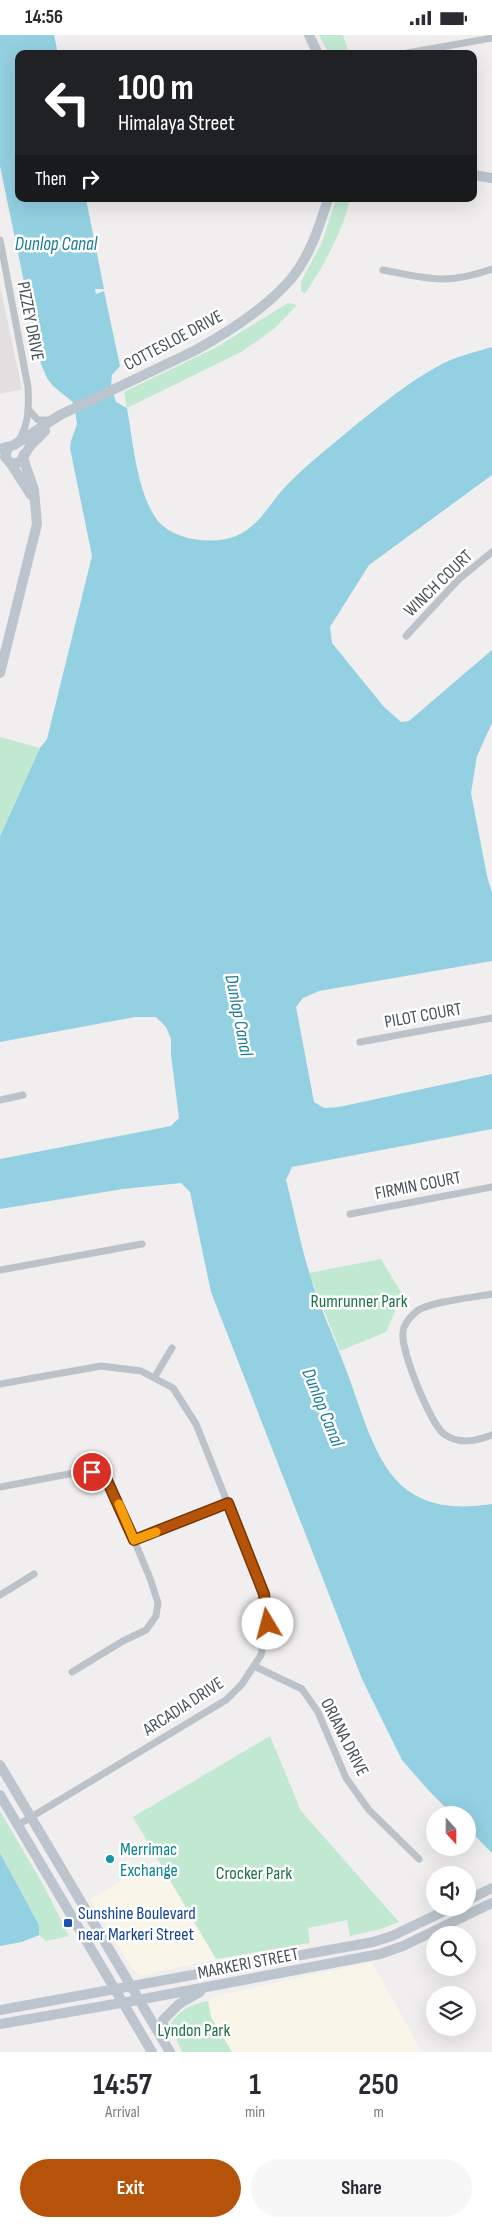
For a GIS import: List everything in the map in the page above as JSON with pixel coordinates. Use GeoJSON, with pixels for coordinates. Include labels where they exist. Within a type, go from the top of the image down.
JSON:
{"type":"FeatureCollection","features":[{"type":"Feature","properties":{"kind":"main road"},"geometry":{"type":"LineString","coordinates":[[308,35],[316,50]]}},
{"type":"Feature","properties":{"kind":"main road"},"geometry":{"type":"LineString","coordinates":[[477,176],[492,179]]}},
{"type":"Feature","properties":{"kind":"main road","name":"COTTESLOE DRIVE"},"geometry":{"type":"LineString","coordinates":[[9,447],[51,419],[67,413],[215,340],[276,293],[290,280],[302,262],[318,229],[326,202]]}},
{"type":"Feature","properties":{"kind":"main road","name":"COTTESLOE DRIVE"},"geometry":{"type":"LineString","coordinates":[[24,457],[30,446],[67,413]]}},
{"type":"Feature","properties":{"kind":"main road"},"geometry":{"type":"LineString","coordinates":[[0,673],[35,532],[36,505],[34,490],[22,449],[9,447],[5,457],[7,462],[36,505]]}},
{"type":"Feature","properties":{"kind":"main road"},"geometry":{"type":"LineString","coordinates":[[7,462],[18,464],[24,457]]}},
{"type":"Feature","properties":{"kind":"main road"},"geometry":{"type":"LineString","coordinates":[[0,1765],[167,2047]]}},
{"type":"Feature","properties":{"kind":"main road"},"geometry":{"type":"LineString","coordinates":[[0,1795],[152,2052]]}},
{"type":"Feature","properties":{"kind":"main road"},"geometry":{"type":"LineString","coordinates":[[476,1896],[492,1888]]}},
{"type":"Feature","properties":{"kind":"main road","name":"MARKERI STREET"},"geometry":{"type":"LineString","coordinates":[[0,2024],[210,1987],[380,1954],[403,1946],[492,1903]]}},
{"type":"Feature","properties":{"kind":"main road","name":"MARKERI STREET"},"geometry":{"type":"LineString","coordinates":[[0,2010],[373,1942],[392,1936],[434,1916]]}},
{"type":"Feature","properties":{"kind":"main road"},"geometry":{"type":"LineString","coordinates":[[167,2047],[162,2030],[163,2020],[179,2005],[210,1987]]}},
{"type":"Feature","properties":{"kind":"street"},"geometry":{"type":"LineString","coordinates":[[424,50],[492,38]]}},
{"type":"Feature","properties":{"kind":"street","name":"PIZZEY DRIVE"},"geometry":{"type":"LineString","coordinates":[[0,240],[27,380],[28,409],[22,435],[9,447]]}},
{"type":"Feature","properties":{"kind":"street"},"geometry":{"type":"LineString","coordinates":[[383,270],[444,281],[492,269]]}},
{"type":"Feature","properties":{"kind":"street"},"geometry":{"type":"LineString","coordinates":[[28,409],[38,420],[51,419]]}},
{"type":"Feature","properties":{"kind":"street","name":"WINCH COURT"},"geometry":{"type":"LineString","coordinates":[[406,636],[459,579],[492,552]]}},
{"type":"Feature","properties":{"kind":"street","name":"PILOT COURT"},"geometry":{"type":"LineString","coordinates":[[360,1042],[492,1018]]}},
{"type":"Feature","properties":{"kind":"street"},"geometry":{"type":"LineString","coordinates":[[0,1099],[22,1095]]}},
{"type":"Feature","properties":{"kind":"street","name":"FIRMIN COURT"},"geometry":{"type":"LineString","coordinates":[[350,1214],[492,1187]]}},
{"type":"Feature","properties":{"kind":"street"},"geometry":{"type":"LineString","coordinates":[[0,1270],[142,1244]]}},
{"type":"Feature","properties":{"kind":"street"},"geometry":{"type":"LineString","coordinates":[[492,1295],[419,1309],[408,1319],[402,1330],[406,1356],[434,1422],[444,1434],[456,1440],[474,1441],[492,1435]]}},
{"type":"Feature","properties":{"kind":"street"},"geometry":{"type":"LineString","coordinates":[[154,1378],[172,1348]]}},
{"type":"Feature","properties":{"kind":"street","name":"ARCADIA DRIVE"},"geometry":{"type":"LineString","coordinates":[[0,1384],[101,1366],[141,1371],[173,1388],[196,1423],[264,1594],[268,1624],[261,1655],[242,1684],[226,1700],[30,1816],[18,1825]]}},
{"type":"Feature","properties":{"kind":"street"},"geometry":{"type":"LineString","coordinates":[[0,1487],[79,1472],[92,1472],[105,1476],[134,1540],[158,1603],[156,1616],[146,1629],[72,1672]]}},
{"type":"Feature","properties":{"kind":"street"},"geometry":{"type":"LineString","coordinates":[[134,1540],[228,1503]]}},
{"type":"Feature","properties":{"kind":"street"},"geometry":{"type":"LineString","coordinates":[[0,1595],[34,1573]]}},
{"type":"Feature","properties":{"kind":"street","name":"ORIANA DRIVE"},"geometry":{"type":"LineString","coordinates":[[254,1666],[302,1689],[318,1712],[346,1778],[369,1810],[419,1859]]}},
{"type":"Feature","properties":{"kind":"shaded area"},"geometry":{"type":"Polygon","coordinates":[[[0,286],[22,389],[0,394],[0,286]]]}},
{"type":"Feature","properties":{"kind":"shaded area"},"geometry":{"type":"Polygon","coordinates":[[[158,1860],[216,1959],[141,1976],[133,1970],[90,1899],[158,1860]]]}},
{"type":"Feature","properties":{"kind":"shaded area"},"geometry":{"type":"Polygon","coordinates":[[[372,1962],[422,2052],[232,2052],[211,2017],[208,2001],[215,1996],[372,1962]]]}},
{"type":"Feature","properties":{"kind":"green space"},"geometry":{"type":"Polygon","coordinates":[[[319,35],[343,35],[348,50],[327,50],[319,35]]]}},
{"type":"Feature","properties":{"kind":"green space"},"geometry":{"type":"Polygon","coordinates":[[[335,202],[349,202],[332,248],[305,294],[301,291],[301,282],[322,242],[335,202]]]}},
{"type":"Feature","properties":{"kind":"green space"},"geometry":{"type":"Polygon","coordinates":[[[288,303],[297,305],[274,329],[241,352],[127,408],[124,392],[215,348],[288,303]]]}},
{"type":"Feature","properties":{"kind":"green space"},"geometry":{"type":"Polygon","coordinates":[[[0,737],[40,748],[0,835],[0,737]]]}},
{"type":"Feature","properties":{"kind":"green space","name":"Rumrunner Park"},"geometry":{"type":"Polygon","coordinates":[[[381,1259],[405,1299],[396,1309],[386,1332],[340,1351],[309,1273],[381,1259]]]}},
{"type":"Feature","properties":{"kind":"green space","name":"Crocker Park"},"geometry":{"type":"Polygon","coordinates":[[[270,1736],[301,1811],[399,1922],[381,1929],[350,1936],[347,1920],[308,1928],[310,1943],[216,1959],[133,1817],[270,1736]]]}},
{"type":"Feature","properties":{"kind":"green space"},"geometry":{"type":"Polygon","coordinates":[[[0,1811],[45,1888],[69,1936],[46,1941],[39,1935],[39,1925],[0,1853],[0,1811]]]}},
{"type":"Feature","properties":{"kind":"green space","name":"Lyndon Park"},"geometry":{"type":"Polygon","coordinates":[[[208,2001],[211,2017],[232,2052],[182,2052],[170,2025],[177,2015],[186,2009],[208,2001]]]}},
{"type":"Feature","properties":{"kind":"water","name":"Dunlop Canal"},"geometry":{"type":"Polygon","coordinates":[[[0,35],[54,35],[57,50],[15,50],[15,202],[87,202],[104,289],[95,289],[96,294],[104,291],[120,366],[112,375],[111,386],[116,402],[127,408],[137,467],[145,497],[158,521],[165,528],[184,537],[195,539],[217,540],[236,536],[253,525],[285,487],[307,466],[396,394],[418,378],[448,361],[492,347],[492,475],[369,565],[330,627],[332,643],[384,707],[401,722],[409,721],[492,650],[492,723],[477,756],[471,793],[492,893],[492,961],[319,991],[303,998],[296,1007],[314,1102],[324,1108],[339,1107],[492,1074],[492,1129],[292,1167],[286,1180],[313,1285],[369,1433],[382,1461],[400,1484],[421,1498],[443,1505],[492,1504],[492,1853],[476,1837],[476,1806],[444,1806],[402,1760],[362,1679],[211,1292],[190,1192],[181,1183],[123,1189],[0,1209],[0,1159],[171,1126],[179,1118],[171,1055],[171,1039],[166,1027],[156,1017],[135,1017],[0,1042],[0,836],[40,748],[47,739],[92,556],[70,448],[77,424],[74,403],[53,386],[41,364],[0,166],[0,35]]]}},
{"type":"Feature","properties":{"kind":"water"},"geometry":{"type":"Polygon","coordinates":[[[0,1853],[39,1925],[39,1935],[22,1942],[0,1946],[0,1853]]]}},
{"type":"Feature","properties":{"kind":"slow traffic"},"geometry":{"type":"LineString","coordinates":[[119,1504],[134,1540],[156,1532]]}},
{"type":"Feature","properties":{"kind":"place","name":"Merrimac Exchange"},"geometry":{"type":"Point","coordinates":[110,1859]}},
{"type":"Feature","properties":{"kind":"place","name":"Sunshine Boulevard near Markeri Street"},"geometry":{"type":"Point","coordinates":[68,1923]}},
{"type":"Feature","properties":{"kind":"route"},"geometry":{"type":"LineString","coordinates":[[92,1472],[105,1476],[134,1540],[228,1503],[264,1594],[268,1624]]}}]}
